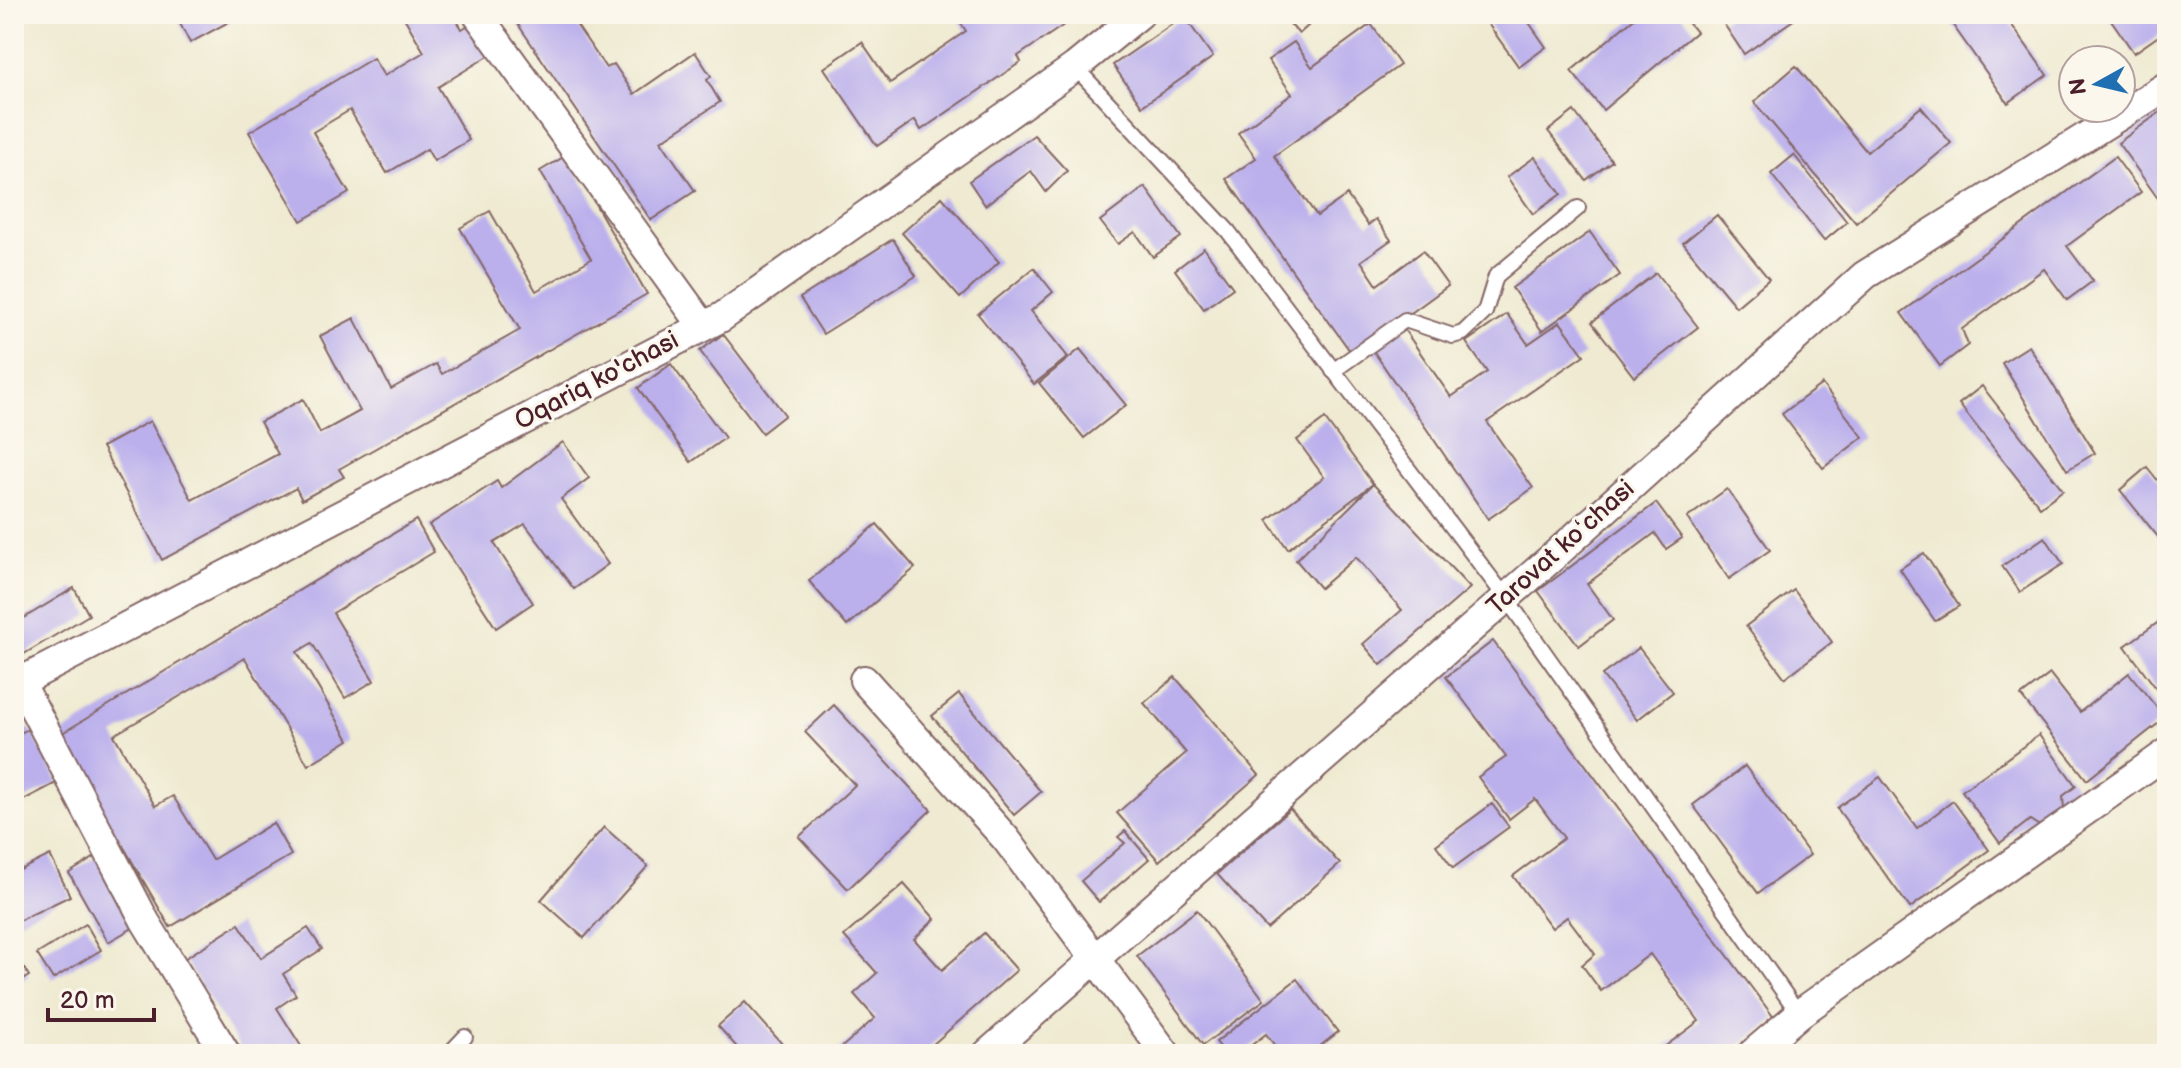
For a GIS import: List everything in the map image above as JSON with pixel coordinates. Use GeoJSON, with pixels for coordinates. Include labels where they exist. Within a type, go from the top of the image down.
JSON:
{"type":"FeatureCollection","features":[{"type":"Feature","properties":{"kind":"street"},"geometry":{"type":"LineString","coordinates":[[477,14],[703,326]]}},
{"type":"Feature","properties":{"kind":"street","name":"Oqariq ko'chasi"},"geometry":{"type":"LineString","coordinates":[[17,683],[722,317],[1075,67],[1140,14]]}},
{"type":"Feature","properties":{"kind":"street","name":"Tarovat koʻchasi"},"geometry":{"type":"LineString","coordinates":[[987,1054],[1506,598],[1865,275],[2167,86]]}},
{"type":"Feature","properties":{"kind":"street"},"geometry":{"type":"LineString","coordinates":[[864,680],[1006,839],[1097,957],[1166,1054]]}},
{"type":"Feature","properties":{"kind":"street"},"geometry":{"type":"LineString","coordinates":[[17,683],[145,921],[226,1054]]}},
{"type":"Feature","properties":{"kind":"street"},"geometry":{"type":"LineString","coordinates":[[1752,1054],[1799,1014],[2167,753]]}},
{"type":"Feature","properties":{"kind":"lane"},"geometry":{"type":"LineString","coordinates":[[1075,67],[1228,231],[1506,598],[1799,1014]]}},
{"type":"Feature","properties":{"kind":"lane"},"geometry":{"type":"LineString","coordinates":[[1333,371],[1405,320],[1453,336],[1463,333],[1485,312],[1496,276],[1578,208]]}},
{"type":"Feature","properties":{"kind":"lane"},"geometry":{"type":"LineString","coordinates":[[449,1054],[465,1037]]}},
{"type":"Feature","properties":{"kind":"building"},"geometry":{"type":"Polygon","coordinates":[[[175,14],[234,14],[236,18],[190,43],[175,14]]]}},
{"type":"Feature","properties":{"kind":"building"},"geometry":{"type":"Polygon","coordinates":[[[402,14],[453,14],[462,29],[477,20],[495,52],[438,87],[469,140],[434,161],[427,149],[387,173],[350,110],[313,132],[349,193],[301,221],[249,132],[373,58],[384,76],[424,52],[402,14]]]}},
{"type":"Feature","properties":{"kind":"building"},"geometry":{"type":"Polygon","coordinates":[[[511,14],[569,14],[606,68],[614,64],[634,94],[695,52],[711,76],[707,80],[720,102],[661,141],[695,191],[651,220],[511,14]]]}},
{"type":"Feature","properties":{"kind":"building"},"geometry":{"type":"Polygon","coordinates":[[[955,14],[1080,14],[1018,56],[1021,62],[921,130],[915,120],[877,146],[824,68],[862,42],[890,83],[966,31],[955,14]]]}},
{"type":"Feature","properties":{"kind":"building"},"geometry":{"type":"Polygon","coordinates":[[[1281,14],[1321,14],[1299,34],[1281,14]]]}},
{"type":"Feature","properties":{"kind":"building"},"geometry":{"type":"Polygon","coordinates":[[[1481,14],[1523,14],[1546,47],[1519,67],[1481,14]]]}},
{"type":"Feature","properties":{"kind":"building"},"geometry":{"type":"Polygon","coordinates":[[[1639,14],[1681,14],[1696,32],[1603,110],[1571,71],[1639,14]]]}},
{"type":"Feature","properties":{"kind":"building"},"geometry":{"type":"Polygon","coordinates":[[[1732,14],[1802,14],[1744,54],[1722,21],[1732,14]]]}},
{"type":"Feature","properties":{"kind":"building"},"geometry":{"type":"Polygon","coordinates":[[[1945,14],[2004,14],[2047,75],[2008,103],[1945,14]]]}},
{"type":"Feature","properties":{"kind":"building"},"geometry":{"type":"Polygon","coordinates":[[[2107,14],[2165,14],[2167,30],[2137,51],[2137,44],[2128,44],[2107,14]]]}},
{"type":"Feature","properties":{"kind":"building"},"geometry":{"type":"Polygon","coordinates":[[[1184,16],[1213,57],[1142,106],[1113,65],[1184,16]]]}},
{"type":"Feature","properties":{"kind":"building"},"geometry":{"type":"Polygon","coordinates":[[[1371,24],[1400,65],[1274,156],[1317,216],[1347,195],[1368,225],[1376,219],[1391,240],[1361,261],[1377,285],[1423,251],[1448,286],[1353,355],[1226,179],[1256,158],[1238,133],[1292,94],[1268,60],[1294,42],[1312,67],[1371,24]]]}},
{"type":"Feature","properties":{"kind":"building"},"geometry":{"type":"Polygon","coordinates":[[[1796,66],[1867,152],[1921,107],[1951,143],[1856,223],[1754,102],[1796,66]]]}},
{"type":"Feature","properties":{"kind":"building"},"geometry":{"type":"Polygon","coordinates":[[[2167,107],[2167,211],[2118,143],[2167,107]]]}},
{"type":"Feature","properties":{"kind":"building"},"geometry":{"type":"Polygon","coordinates":[[[1574,111],[1612,161],[1586,180],[1548,131],[1574,111]]]}},
{"type":"Feature","properties":{"kind":"building"},"geometry":{"type":"Polygon","coordinates":[[[1034,135],[1067,171],[1046,192],[1031,171],[985,205],[969,181],[1034,135]]]}},
{"type":"Feature","properties":{"kind":"building"},"geometry":{"type":"Polygon","coordinates":[[[567,155],[647,294],[339,469],[344,477],[302,500],[296,488],[162,560],[102,447],[150,421],[192,500],[278,454],[260,422],[303,399],[320,433],[360,411],[320,336],[354,318],[391,389],[436,364],[442,374],[520,330],[460,228],[490,211],[536,291],[591,259],[540,171],[567,155]]]}},
{"type":"Feature","properties":{"kind":"building"},"geometry":{"type":"Polygon","coordinates":[[[1794,155],[1847,222],[1824,241],[1771,174],[1794,155]]]}},
{"type":"Feature","properties":{"kind":"building"},"geometry":{"type":"Polygon","coordinates":[[[1535,157],[1561,194],[1533,214],[1507,177],[1535,157]]]}},
{"type":"Feature","properties":{"kind":"building"},"geometry":{"type":"Polygon","coordinates":[[[2115,157],[2141,192],[2067,246],[2093,281],[2067,300],[2044,269],[1962,329],[1968,345],[1940,366],[1901,313],[2115,157]]]}},
{"type":"Feature","properties":{"kind":"building"},"geometry":{"type":"Polygon","coordinates":[[[1145,187],[1181,237],[1153,257],[1135,232],[1118,244],[1100,221],[1145,187]]]}},
{"type":"Feature","properties":{"kind":"building"},"geometry":{"type":"Polygon","coordinates":[[[942,197],[999,262],[960,298],[902,233],[942,197]]]}},
{"type":"Feature","properties":{"kind":"building"},"geometry":{"type":"Polygon","coordinates":[[[1717,215],[1769,279],[1736,307],[1683,243],[1717,215]]]}},
{"type":"Feature","properties":{"kind":"building"},"geometry":{"type":"Polygon","coordinates":[[[1590,232],[1620,275],[1542,331],[1512,288],[1590,232]]]}},
{"type":"Feature","properties":{"kind":"building"},"geometry":{"type":"Polygon","coordinates":[[[893,239],[916,276],[823,334],[800,298],[893,239]]]}},
{"type":"Feature","properties":{"kind":"building"},"geometry":{"type":"Polygon","coordinates":[[[1204,248],[1233,288],[1204,309],[1175,270],[1204,248]]]}},
{"type":"Feature","properties":{"kind":"building"},"geometry":{"type":"Polygon","coordinates":[[[1034,268],[1053,292],[1031,311],[1068,357],[1034,384],[978,314],[1034,268]]]}},
{"type":"Feature","properties":{"kind":"building"},"geometry":{"type":"Polygon","coordinates":[[[1656,273],[1698,327],[1634,377],[1592,322],[1656,273]]]}},
{"type":"Feature","properties":{"kind":"building"},"geometry":{"type":"Polygon","coordinates":[[[1507,314],[1528,344],[1560,322],[1584,355],[1487,422],[1533,488],[1488,519],[1370,346],[1401,325],[1451,397],[1487,372],[1466,342],[1507,314]]]}},
{"type":"Feature","properties":{"kind":"building"},"geometry":{"type":"Polygon","coordinates":[[[723,334],[785,415],[762,433],[700,351],[723,334]]]}},
{"type":"Feature","properties":{"kind":"building"},"geometry":{"type":"Polygon","coordinates":[[[2029,346],[2095,453],[2067,470],[2002,363],[2029,346]]]}},
{"type":"Feature","properties":{"kind":"building"},"geometry":{"type":"Polygon","coordinates":[[[1080,349],[1126,405],[1084,438],[1039,383],[1080,349]]]}},
{"type":"Feature","properties":{"kind":"building"},"geometry":{"type":"Polygon","coordinates":[[[671,364],[725,438],[691,462],[638,388],[671,364]]]}},
{"type":"Feature","properties":{"kind":"building"},"geometry":{"type":"Polygon","coordinates":[[[1822,384],[1863,437],[1823,468],[1782,414],[1822,384]]]}},
{"type":"Feature","properties":{"kind":"building"},"geometry":{"type":"Polygon","coordinates":[[[1982,386],[2063,490],[2040,507],[1959,404],[1982,386]]]}},
{"type":"Feature","properties":{"kind":"building"},"geometry":{"type":"Polygon","coordinates":[[[1325,419],[1373,484],[1288,549],[1267,520],[1324,477],[1297,440],[1325,419]]]}},
{"type":"Feature","properties":{"kind":"building"},"geometry":{"type":"Polygon","coordinates":[[[563,442],[589,478],[561,499],[608,564],[574,589],[525,524],[494,543],[533,603],[496,628],[429,525],[497,481],[501,488],[563,442]]]}},
{"type":"Feature","properties":{"kind":"building"},"geometry":{"type":"Polygon","coordinates":[[[2147,467],[2167,492],[2167,548],[2120,490],[2147,467]]]}},
{"type":"Feature","properties":{"kind":"building"},"geometry":{"type":"Polygon","coordinates":[[[1373,484],[1470,588],[1381,665],[1363,644],[1402,610],[1356,557],[1320,588],[1296,560],[1373,484]]]}},
{"type":"Feature","properties":{"kind":"building"},"geometry":{"type":"Polygon","coordinates":[[[1727,489],[1770,550],[1729,579],[1687,518],[1727,489]]]}},
{"type":"Feature","properties":{"kind":"building"},"geometry":{"type":"Polygon","coordinates":[[[1656,503],[1682,538],[1666,549],[1655,533],[1587,584],[1613,620],[1579,646],[1538,591],[1656,503]]]}},
{"type":"Feature","properties":{"kind":"building"},"geometry":{"type":"Polygon","coordinates":[[[416,520],[434,552],[333,613],[374,681],[345,698],[312,643],[297,652],[349,740],[308,765],[245,658],[114,735],[155,806],[173,796],[212,860],[273,823],[291,855],[170,927],[59,735],[416,520]]]}},
{"type":"Feature","properties":{"kind":"building"},"geometry":{"type":"Polygon","coordinates":[[[877,524],[915,568],[847,626],[809,581],[877,524]]]}},
{"type":"Feature","properties":{"kind":"building"},"geometry":{"type":"Polygon","coordinates":[[[2045,537],[2063,564],[2020,592],[2002,566],[2045,537]]]}},
{"type":"Feature","properties":{"kind":"building"},"geometry":{"type":"Polygon","coordinates":[[[1924,553],[1959,606],[1935,621],[1900,569],[1924,553]]]}},
{"type":"Feature","properties":{"kind":"building"},"geometry":{"type":"Polygon","coordinates":[[[74,588],[89,615],[14,660],[14,624],[74,588]]]}},
{"type":"Feature","properties":{"kind":"building"},"geometry":{"type":"Polygon","coordinates":[[[1794,590],[1832,642],[1785,678],[1746,626],[1794,590]]]}},
{"type":"Feature","properties":{"kind":"building"},"geometry":{"type":"Polygon","coordinates":[[[2167,616],[2167,703],[2125,646],[2167,616]]]}},
{"type":"Feature","properties":{"kind":"building"},"geometry":{"type":"Polygon","coordinates":[[[1493,641],[1775,1019],[1728,1054],[1655,1054],[1699,1021],[1650,954],[1601,991],[1582,965],[1595,954],[1567,917],[1552,928],[1513,876],[1564,838],[1535,799],[1509,819],[1478,777],[1506,757],[1446,677],[1493,641]]]}},
{"type":"Feature","properties":{"kind":"building"},"geometry":{"type":"Polygon","coordinates":[[[1639,648],[1673,692],[1637,720],[1602,675],[1639,648]]]}},
{"type":"Feature","properties":{"kind":"building"},"geometry":{"type":"Polygon","coordinates":[[[2129,673],[2165,718],[2087,780],[2021,696],[2050,674],[2080,712],[2129,673]]]}},
{"type":"Feature","properties":{"kind":"building"},"geometry":{"type":"Polygon","coordinates":[[[1175,677],[1259,775],[1159,861],[1117,813],[1186,753],[1144,703],[1175,677]]]}},
{"type":"Feature","properties":{"kind":"building"},"geometry":{"type":"Polygon","coordinates":[[[959,694],[1041,792],[1014,815],[932,716],[959,694]]]}},
{"type":"Feature","properties":{"kind":"building"},"geometry":{"type":"Polygon","coordinates":[[[834,705],[931,810],[848,889],[799,837],[855,785],[805,732],[834,705]]]}},
{"type":"Feature","properties":{"kind":"building"},"geometry":{"type":"Polygon","coordinates":[[[30,728],[58,782],[14,805],[14,736],[30,728]]]}},
{"type":"Feature","properties":{"kind":"building"},"geometry":{"type":"Polygon","coordinates":[[[2039,735],[2076,786],[2063,796],[2064,810],[2041,827],[2030,820],[2000,843],[1962,791],[2039,735]]]}},
{"type":"Feature","properties":{"kind":"building"},"geometry":{"type":"Polygon","coordinates":[[[1745,766],[1810,855],[1758,893],[1693,805],[1745,766]]]}},
{"type":"Feature","properties":{"kind":"building"},"geometry":{"type":"Polygon","coordinates":[[[1880,777],[1917,828],[1953,801],[1989,850],[1910,908],[1837,808],[1880,777]]]}},
{"type":"Feature","properties":{"kind":"building"},"geometry":{"type":"Polygon","coordinates":[[[1492,804],[1509,827],[1453,868],[1436,845],[1492,804]]]}},
{"type":"Feature","properties":{"kind":"building"},"geometry":{"type":"Polygon","coordinates":[[[1290,809],[1340,864],[1267,929],[1217,874],[1290,809]]]}},
{"type":"Feature","properties":{"kind":"building"},"geometry":{"type":"Polygon","coordinates":[[[604,827],[648,866],[584,938],[541,900],[604,827]]]}},
{"type":"Feature","properties":{"kind":"building"},"geometry":{"type":"Polygon","coordinates":[[[1125,831],[1149,859],[1099,902],[1081,881],[1125,843],[1118,837],[1125,831]]]}},
{"type":"Feature","properties":{"kind":"building"},"geometry":{"type":"Polygon","coordinates":[[[50,855],[70,896],[14,923],[14,873],[50,855]]]}},
{"type":"Feature","properties":{"kind":"building"},"geometry":{"type":"Polygon","coordinates":[[[97,856],[136,926],[108,942],[69,873],[97,856]]]}},
{"type":"Feature","properties":{"kind":"building"},"geometry":{"type":"Polygon","coordinates":[[[904,884],[935,919],[914,939],[942,970],[984,933],[1017,970],[922,1054],[834,1054],[875,1018],[854,994],[877,973],[844,936],[904,884]]]}},
{"type":"Feature","properties":{"kind":"building"},"geometry":{"type":"Polygon","coordinates":[[[1197,910],[1264,1000],[1203,1045],[1137,956],[1197,910]]]}},
{"type":"Feature","properties":{"kind":"building"},"geometry":{"type":"Polygon","coordinates":[[[86,924],[101,950],[53,979],[37,954],[86,924]]]}},
{"type":"Feature","properties":{"kind":"building"},"geometry":{"type":"Polygon","coordinates":[[[239,924],[261,958],[308,928],[322,949],[283,974],[296,995],[277,1008],[306,1054],[244,1054],[184,959],[239,924]]]}},
{"type":"Feature","properties":{"kind":"building"},"geometry":{"type":"Polygon","coordinates":[[[14,952],[29,976],[14,985],[14,952]]]}},
{"type":"Feature","properties":{"kind":"building"},"geometry":{"type":"Polygon","coordinates":[[[1297,979],[1338,1032],[1310,1054],[1281,1054],[1266,1034],[1240,1054],[1226,1054],[1216,1042],[1297,979]]]}},
{"type":"Feature","properties":{"kind":"building"},"geometry":{"type":"Polygon","coordinates":[[[745,1002],[791,1054],[743,1054],[718,1026],[745,1002]]]}}]}
